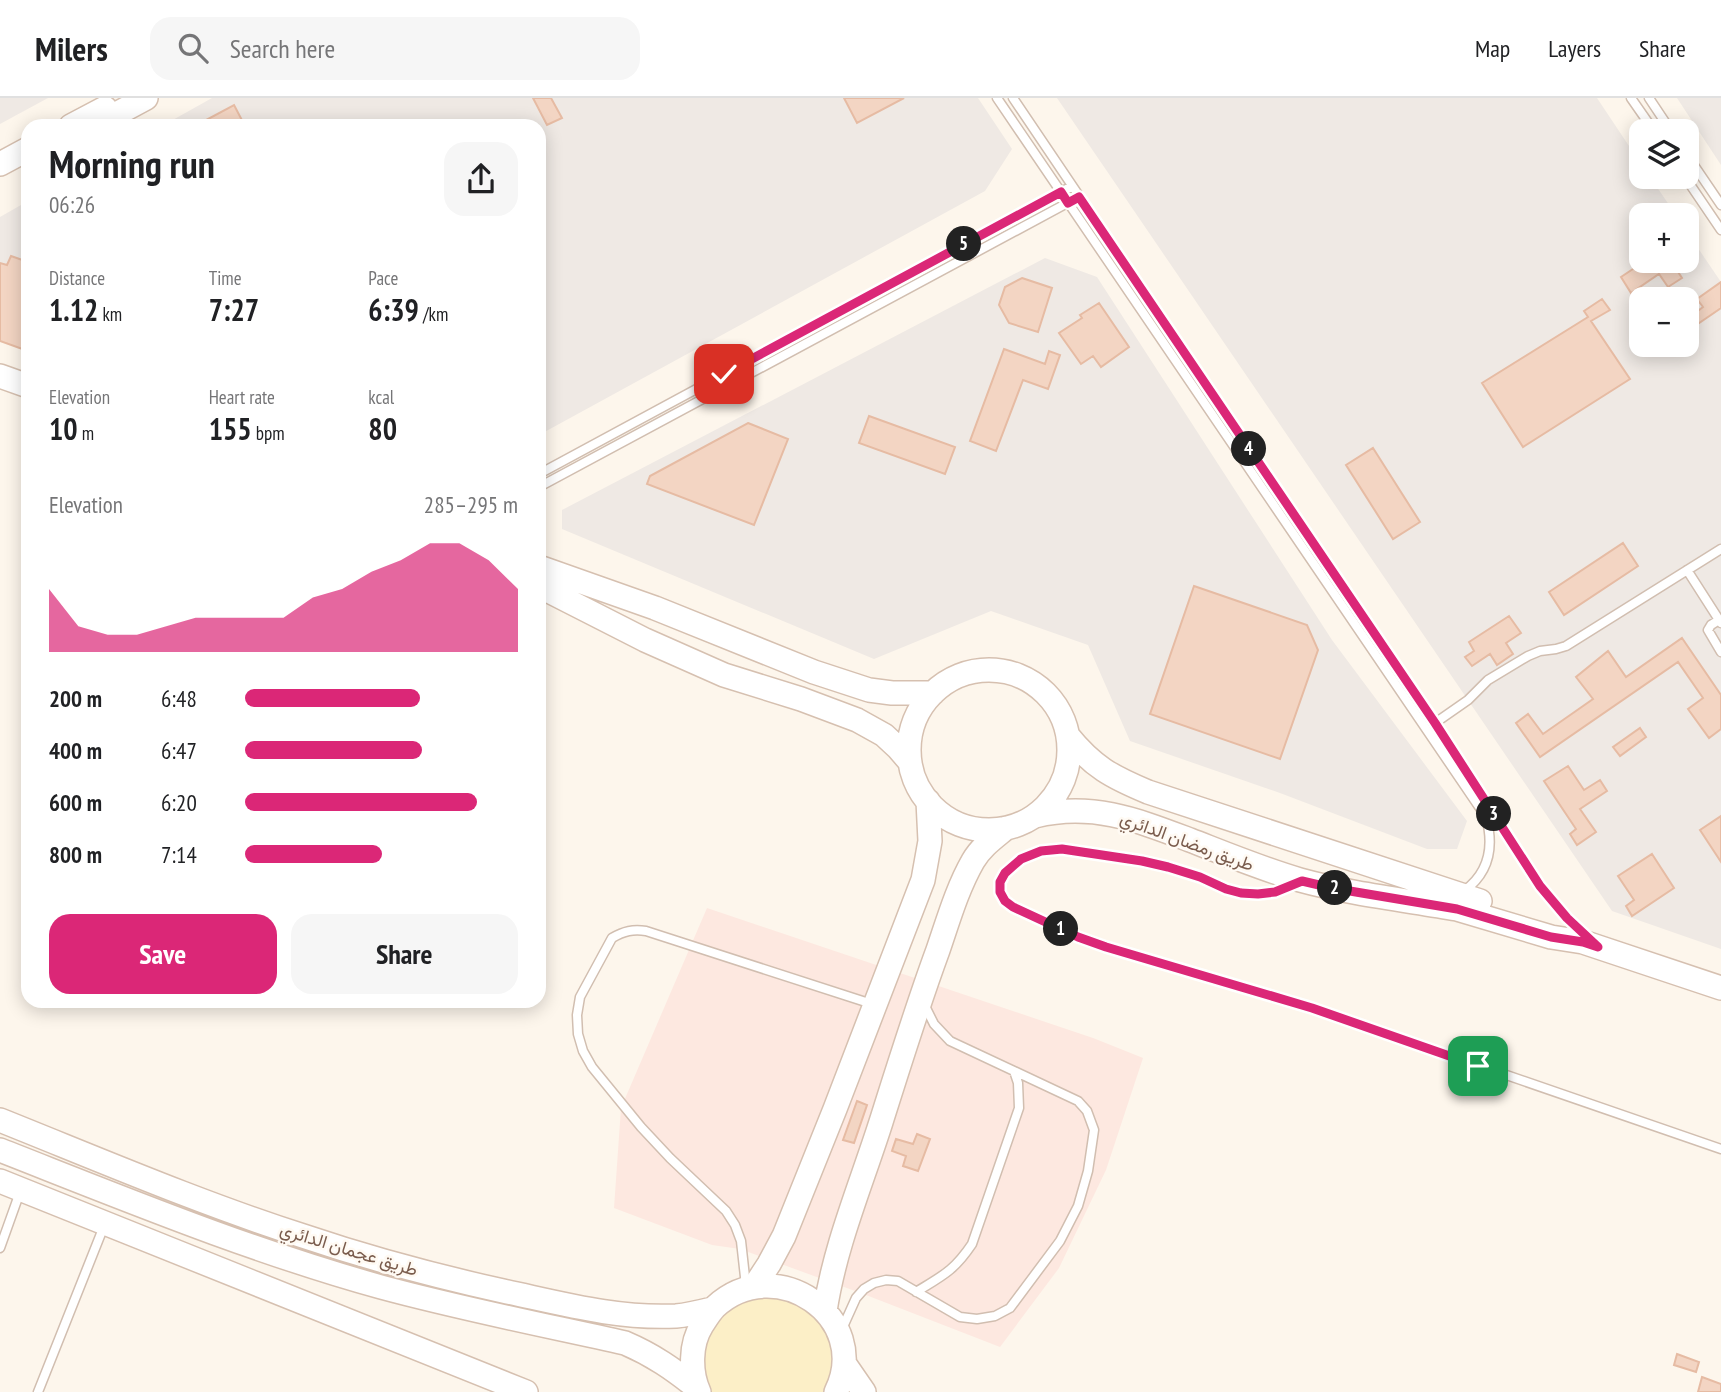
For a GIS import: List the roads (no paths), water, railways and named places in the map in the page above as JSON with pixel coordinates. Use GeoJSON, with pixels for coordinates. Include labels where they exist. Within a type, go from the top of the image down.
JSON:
{"type":"FeatureCollection","features":[{"type":"Feature","properties":{"kind":"street"},"geometry":{"type":"LineString","coordinates":[[84,119],[123,98]]}},
{"type":"Feature","properties":{"kind":"street"},"geometry":{"type":"LineString","coordinates":[[107,119],[146,98]]}},
{"type":"Feature","properties":{"kind":"street"},"geometry":{"type":"LineString","coordinates":[[0,164],[21,153]]}},
{"type":"Feature","properties":{"kind":"street"},"geometry":{"type":"LineString","coordinates":[[0,176],[21,165]]}},
{"type":"Feature","properties":{"kind":"street"},"geometry":{"type":"LineString","coordinates":[[0,376],[21,384]]}},
{"type":"Feature","properties":{"kind":"street"},"geometry":{"type":"LineString","coordinates":[[546,569],[656,608],[869,690],[933,693]]}},
{"type":"Feature","properties":{"kind":"street"},"geometry":{"type":"LineString","coordinates":[[546,590],[633,634],[724,675],[857,720],[884,735],[910,762]]}},
{"type":"Feature","properties":{"kind":"street"},"geometry":{"type":"LineString","coordinates":[[977,671],[1001,671],[1025,678],[1045,693],[1060,712],[1068,736],[1069,759],[1063,780],[1052,800],[1035,816],[1006,828],[985,830],[964,826],[944,816],[928,802],[916,783],[910,762],[910,737],[918,713],[933,693],[953,679],[977,671]]}},
{"type":"Feature","properties":{"kind":"street","name":"طريق رمضان الدائري"},"geometry":{"type":"LineString","coordinates":[[1068,736],[1096,765],[1117,779],[1148,792],[1553,925],[1591,944]]}},
{"type":"Feature","properties":{"kind":"street"},"geometry":{"type":"LineString","coordinates":[[750,1287],[769,1264],[799,1198],[828,1160],[867,1059],[873,1010],[923,880],[930,841],[928,802]]}},
{"type":"Feature","properties":{"kind":"street","name":"طريق رمضان الدائري"},"geometry":{"type":"LineString","coordinates":[[1035,816],[1054,811],[1078,810],[1107,813],[1139,821],[1302,881],[1457,909],[1551,937],[1591,944],[1721,988]]}},
{"type":"Feature","properties":{"kind":"street"},"geometry":{"type":"LineString","coordinates":[[825,1311],[829,1284],[846,1222],[871,1184],[891,1130],[911,1062],[909,1031],[966,873],[985,844],[1006,828]]}},
{"type":"Feature","properties":{"kind":"street","name":"طريق عجمان الدائري"},"geometry":{"type":"LineString","coordinates":[[0,1120],[303,1236],[413,1268],[601,1312],[678,1315],[712,1310]]}},
{"type":"Feature","properties":{"kind":"street","name":"طريق عجمان الدائري"},"geometry":{"type":"LineString","coordinates":[[0,1150],[138,1204],[294,1260],[380,1287],[625,1343],[658,1359],[698,1390]]}},
{"type":"Feature","properties":{"kind":"street"},"geometry":{"type":"LineString","coordinates":[[10,1185],[526,1392]]}},
{"type":"Feature","properties":{"kind":"street"},"geometry":{"type":"LineString","coordinates":[[698,1390],[692,1360],[697,1333],[712,1310],[728,1297],[750,1287],[773,1286],[793,1290],[810,1298],[825,1311],[839,1335],[844,1363],[836,1392]]}},
{"type":"Feature","properties":{"kind":"street"},"geometry":{"type":"LineString","coordinates":[[844,1363],[864,1392]]}},
{"type":"Feature","properties":{"kind":"lane"},"geometry":{"type":"LineString","coordinates":[[998,98],[1486,817],[1491,846],[1488,861],[1471,886],[1459,894]]}},
{"type":"Feature","properties":{"kind":"lane"},"geometry":{"type":"LineString","coordinates":[[1013,98],[1435,723],[1540,886],[1591,944]]}},
{"type":"Feature","properties":{"kind":"lane"},"geometry":{"type":"LineString","coordinates":[[1631,98],[1646,119]]}},
{"type":"Feature","properties":{"kind":"lane"},"geometry":{"type":"LineString","coordinates":[[1648,98],[1663,119]]}},
{"type":"Feature","properties":{"kind":"lane"},"geometry":{"type":"LineString","coordinates":[[1699,173],[1721,205]]}},
{"type":"Feature","properties":{"kind":"lane"},"geometry":{"type":"LineString","coordinates":[[546,470],[1072,186]]}},
{"type":"Feature","properties":{"kind":"lane"},"geometry":{"type":"LineString","coordinates":[[1693,189],[1721,230]]}},
{"type":"Feature","properties":{"kind":"lane"},"geometry":{"type":"LineString","coordinates":[[546,483],[1079,197]]}},
{"type":"Feature","properties":{"kind":"lane"},"geometry":{"type":"LineString","coordinates":[[1435,723],[1468,701],[1488,680],[1519,661],[1540,651],[1566,646],[1721,549]]}},
{"type":"Feature","properties":{"kind":"lane"},"geometry":{"type":"LineString","coordinates":[[1687,570],[1720,621],[1711,625],[1708,630],[1721,652]]}},
{"type":"Feature","properties":{"kind":"lane"},"geometry":{"type":"LineString","coordinates":[[1302,881],[1275,892],[1241,893],[1168,867],[1062,849],[1041,851],[1021,859],[1005,873],[1000,882],[1000,892],[1005,901],[1013,907],[1089,941],[1312,1008],[1721,1149]]}},
{"type":"Feature","properties":{"kind":"lane"},"geometry":{"type":"LineString","coordinates":[[750,1287],[741,1241],[726,1211],[648,1135],[592,1067],[578,1034],[580,997],[612,938],[621,932],[634,929],[873,1010]]}},
{"type":"Feature","properties":{"kind":"lane"},"geometry":{"type":"LineString","coordinates":[[839,1335],[856,1298],[874,1283],[886,1280],[898,1282],[960,1317],[977,1319],[995,1316],[1010,1307],[1060,1241],[1078,1206],[1088,1171],[1094,1130],[1087,1111],[1079,1101],[950,1041],[934,1024],[921,997]]}},
{"type":"Feature","properties":{"kind":"lane"},"geometry":{"type":"LineString","coordinates":[[916,1292],[950,1272],[972,1244],[1019,1108],[1018,1083],[1014,1071]]}},
{"type":"Feature","properties":{"kind":"lane"},"geometry":{"type":"LineString","coordinates":[[0,1248],[10,1185]]}},
{"type":"Feature","properties":{"kind":"lane"},"geometry":{"type":"LineString","coordinates":[[38,1392],[105,1223]]}}]}
